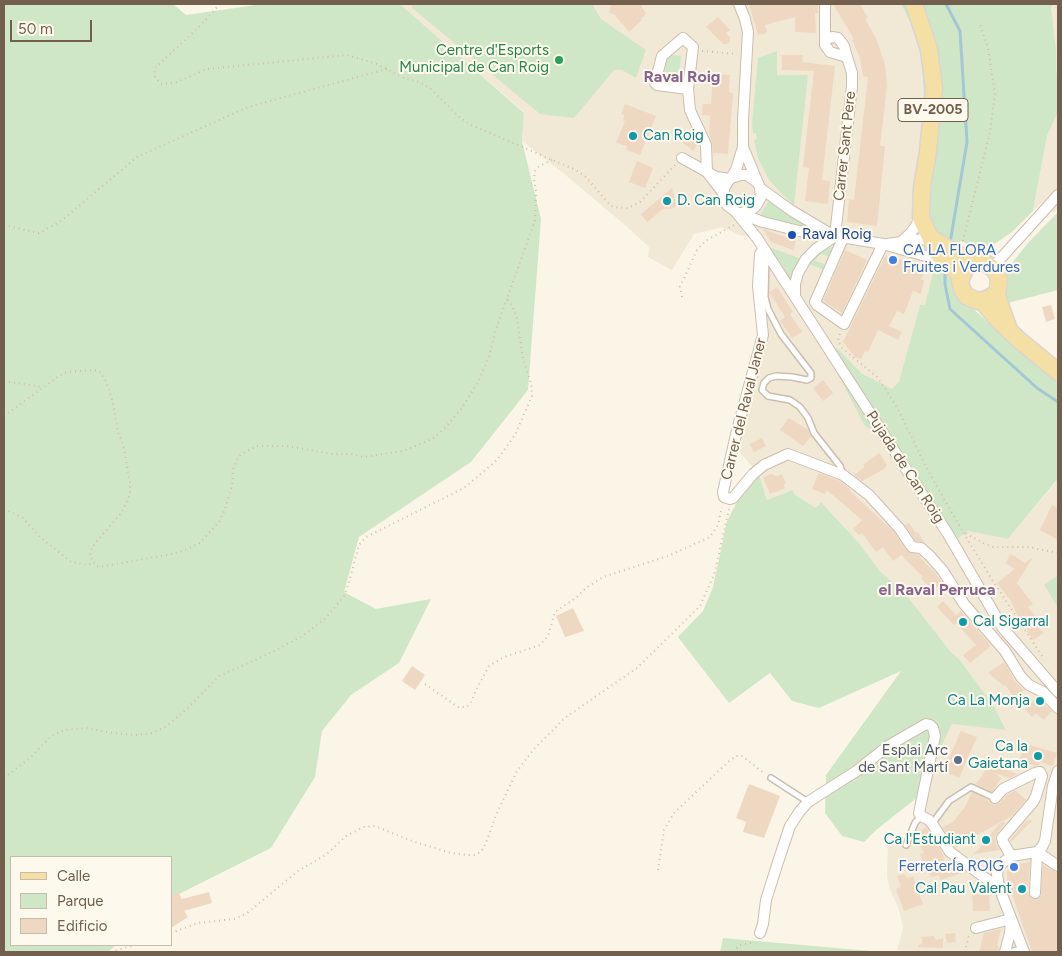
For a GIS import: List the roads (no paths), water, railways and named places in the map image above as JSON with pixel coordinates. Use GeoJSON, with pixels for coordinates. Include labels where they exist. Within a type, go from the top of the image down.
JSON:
{"type":"FeatureCollection","features":[{"type":"Feature","properties":{"kind":"main road","name":"BV-2005"},"geometry":{"type":"LineString","coordinates":[[914,4],[929,49],[934,88],[928,152],[922,188],[921,218],[931,238]]}},
{"type":"Feature","properties":{"kind":"main road"},"geometry":{"type":"LineString","coordinates":[[931,238],[967,266],[961,276],[960,285],[964,292],[974,300],[991,297],[997,290]]}},
{"type":"Feature","properties":{"kind":"main road"},"geometry":{"type":"LineString","coordinates":[[960,260],[984,262],[993,267],[998,276],[997,296],[1009,330]]}},
{"type":"Feature","properties":{"kind":"main road"},"geometry":{"type":"LineString","coordinates":[[982,300],[1000,322],[1032,352],[1058,372]]}},
{"type":"Feature","properties":{"kind":"street"},"geometry":{"type":"LineString","coordinates":[[724,194],[727,183],[736,170],[743,146],[748,54],[747,25],[741,4]]}},
{"type":"Feature","properties":{"kind":"street"},"geometry":{"type":"LineString","coordinates":[[825,4],[825,40],[828,50],[847,57]]}},
{"type":"Feature","properties":{"kind":"street"},"geometry":{"type":"LineString","coordinates":[[825,40],[832,37],[838,38],[844,46],[847,57]]}},
{"type":"Feature","properties":{"kind":"street"},"geometry":{"type":"LineString","coordinates":[[688,89],[657,85],[655,83],[663,54],[683,38],[692,45],[688,89],[690,110],[706,145],[707,172],[724,194],[727,205],[740,215],[815,235],[882,244],[960,260]]}},
{"type":"Feature","properties":{"kind":"street","name":"Carrer Sant Pere"},"geometry":{"type":"LineString","coordinates":[[847,57],[851,67],[852,86],[839,237],[815,302],[817,305],[844,324],[882,244]]}},
{"type":"Feature","properties":{"kind":"street"},"geometry":{"type":"LineString","coordinates":[[740,215],[756,206],[761,197],[759,185],[743,146]]}},
{"type":"Feature","properties":{"kind":"street"},"geometry":{"type":"LineString","coordinates":[[684,159],[716,177],[731,179],[747,175],[792,211],[839,237]]}},
{"type":"Feature","properties":{"kind":"street"},"geometry":{"type":"LineString","coordinates":[[993,267],[1058,195]]}},
{"type":"Feature","properties":{"kind":"street","name":"Pujada de Can Roig"},"geometry":{"type":"LineString","coordinates":[[756,206],[757,238]]}},
{"type":"Feature","properties":{"kind":"street","name":"Pujada de Can Roig"},"geometry":{"type":"LineString","coordinates":[[740,215],[757,238],[948,534],[1002,627],[1058,692]]}},
{"type":"Feature","properties":{"kind":"street"},"geometry":{"type":"LineString","coordinates":[[901,242],[911,233],[921,218]]}},
{"type":"Feature","properties":{"kind":"street"},"geometry":{"type":"LineString","coordinates":[[795,297],[794,284],[806,259],[816,249],[839,237]]}},
{"type":"Feature","properties":{"kind":"street"},"geometry":{"type":"LineString","coordinates":[[882,244],[931,238]]}},
{"type":"Feature","properties":{"kind":"street","name":"Carrer del Raval Janer"},"geometry":{"type":"LineString","coordinates":[[765,251],[760,254],[758,286],[763,335],[733,446],[723,496],[729,498],[764,465],[788,454],[843,475],[869,495],[899,528],[912,547],[925,551],[935,561],[964,604],[993,636],[1021,677],[1029,685],[1043,692],[1058,708]]}},
{"type":"Feature","properties":{"kind":"street"},"geometry":{"type":"LineString","coordinates":[[760,933],[766,900],[787,836],[796,817],[808,802],[858,770],[888,746],[920,727],[930,725],[935,736],[919,810],[921,816],[929,820],[950,852],[999,887]]}},
{"type":"Feature","properties":{"kind":"street"},"geometry":{"type":"LineString","coordinates":[[1023,952],[999,887],[999,866],[1011,856],[1037,852],[1042,848],[1045,841],[1053,786],[1058,771]]}},
{"type":"Feature","properties":{"kind":"street"},"geometry":{"type":"LineString","coordinates":[[995,798],[1003,789],[1040,772],[1042,776],[1033,802],[1002,838],[1011,856]]}},
{"type":"Feature","properties":{"kind":"street"},"geometry":{"type":"LineString","coordinates":[[1037,852],[1058,866]]}},
{"type":"Feature","properties":{"kind":"street"},"geometry":{"type":"LineString","coordinates":[[1035,893],[1037,852]]}},
{"type":"Feature","properties":{"kind":"street"},"geometry":{"type":"LineString","coordinates":[[976,928],[1011,919]]}},
{"type":"Feature","properties":{"kind":"street"},"geometry":{"type":"LineString","coordinates":[[1005,952],[1010,933],[1011,919]]}},
{"type":"Feature","properties":{"kind":"lane"},"geometry":{"type":"LineString","coordinates":[[765,251],[764,296],[768,309],[782,334],[811,373],[811,378],[807,380],[776,376],[769,378],[764,383],[762,390],[768,396],[790,400],[800,407],[808,418],[814,434],[840,466],[843,475]]}},
{"type":"Feature","properties":{"kind":"lane"},"geometry":{"type":"LineString","coordinates":[[771,778],[808,802]]}},
{"type":"Feature","properties":{"kind":"lane"},"geometry":{"type":"LineString","coordinates":[[932,824],[949,801],[971,787],[995,798]]}},
{"type":"Feature","properties":{"kind":"lane"},"geometry":{"type":"LineString","coordinates":[[906,845],[914,823],[921,816]]}},
{"type":"Feature","properties":{"kind":"lane"},"geometry":{"type":"LineString","coordinates":[[1010,952],[1017,950],[1023,952]]}},
{"type":"Feature","properties":{"kind":"waterway"},"geometry":{"type":"LineString","coordinates":[[946,4],[960,31],[967,142],[950,243]]}},
{"type":"Feature","properties":{"kind":"waterway"},"geometry":{"type":"LineString","coordinates":[[945,271],[945,284],[950,309],[1037,388],[1058,402]]}},
{"type":"Feature","properties":{"kind":"place","name":"Centre d'Esports Municipal de Can Roig"},"geometry":{"type":"Point","coordinates":[559,60]}},
{"type":"Feature","properties":{"kind":"place","name":"Can Roig"},"geometry":{"type":"Point","coordinates":[633,136]}},
{"type":"Feature","properties":{"kind":"place","name":"D. Can Roig"},"geometry":{"type":"Point","coordinates":[667,201]}},
{"type":"Feature","properties":{"kind":"place","name":"Raval Roig"},"geometry":{"type":"Point","coordinates":[792,235]}},
{"type":"Feature","properties":{"kind":"place","name":"CA LA FLORA Fruites i Verdures"},"geometry":{"type":"Point","coordinates":[893,260]}},
{"type":"Feature","properties":{"kind":"place","name":"Cal Sigarral"},"geometry":{"type":"Point","coordinates":[963,622]}},
{"type":"Feature","properties":{"kind":"place","name":"Ca La Monja"},"geometry":{"type":"Point","coordinates":[1040,701]}},
{"type":"Feature","properties":{"kind":"place","name":"Ca la Gaietana"},"geometry":{"type":"Point","coordinates":[1038,756]}},
{"type":"Feature","properties":{"kind":"place","name":"Esplai Arc de Sant Martí"},"geometry":{"type":"Point","coordinates":[958,760]}},
{"type":"Feature","properties":{"kind":"place","name":"Ca l'Estudiant"},"geometry":{"type":"Point","coordinates":[986,840]}},
{"type":"Feature","properties":{"kind":"place","name":"FerreterÍa ROIG"},"geometry":{"type":"Point","coordinates":[1014,867]}},
{"type":"Feature","properties":{"kind":"place","name":"Cal Pau Valent"},"geometry":{"type":"Point","coordinates":[1022,889]}},
{"type":"Feature","properties":{"kind":"district","name":"Raval Roig"},"geometry":{"type":"Point","coordinates":[682,77]}},
{"type":"Feature","properties":{"kind":"district","name":"el Raval Perruca"},"geometry":{"type":"Point","coordinates":[937,590]}}]}
